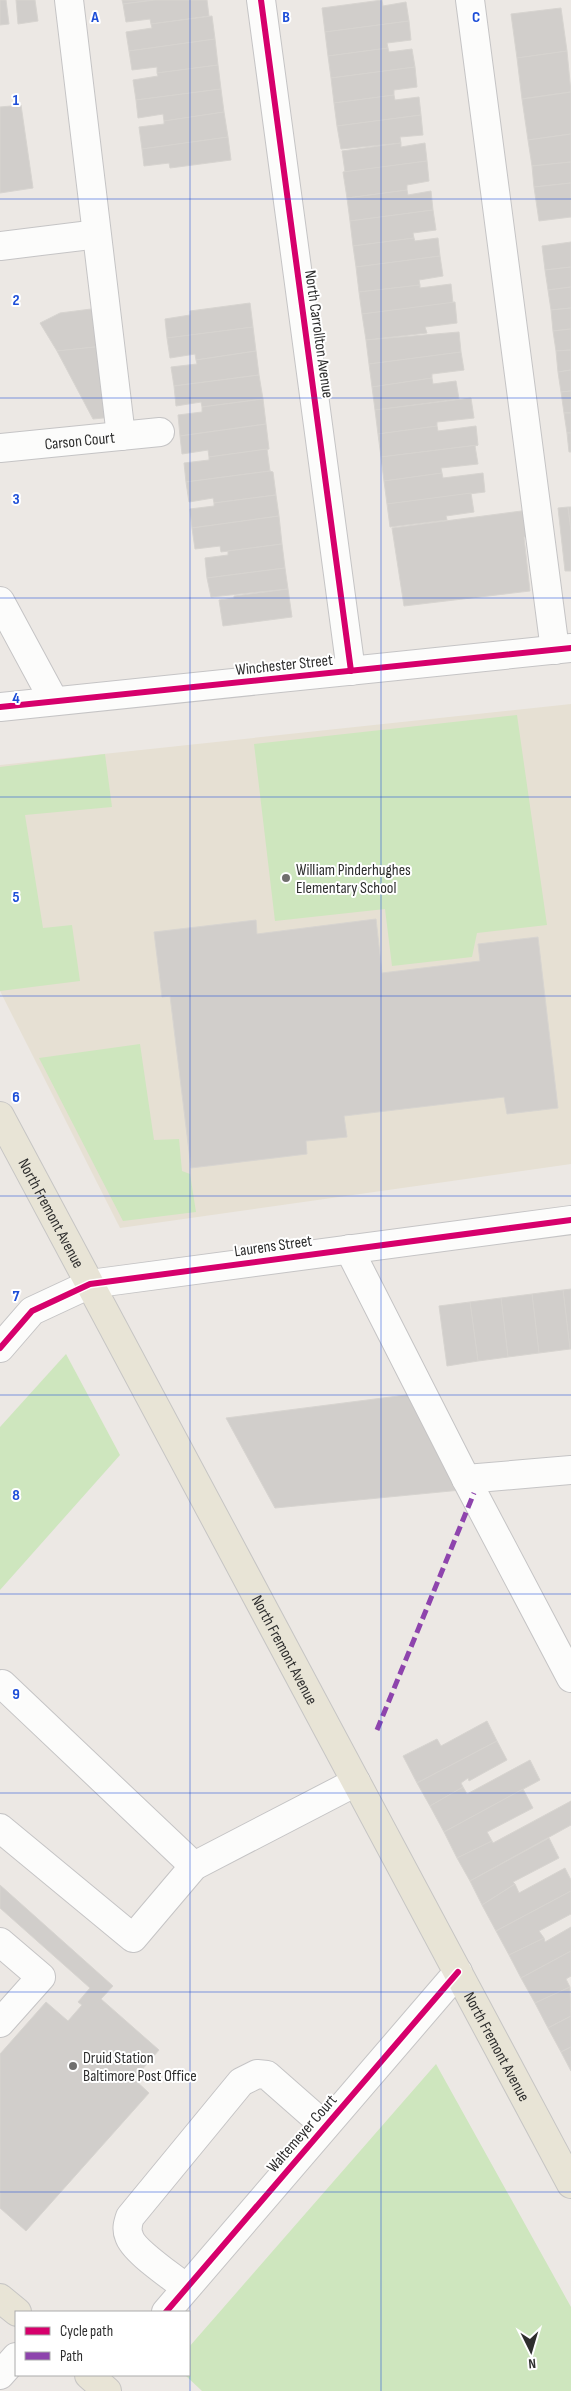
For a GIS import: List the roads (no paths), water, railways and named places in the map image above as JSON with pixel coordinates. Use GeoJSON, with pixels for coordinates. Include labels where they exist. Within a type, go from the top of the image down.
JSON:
{"type":"FeatureCollection","features":[{"type":"Feature","properties":{"kind":"main road","name":"North Fremont Avenue"},"geometry":{"type":"LineString","coordinates":[[0,1116],[571,2184]]}},
{"type":"Feature","properties":{"kind":"main road"},"geometry":{"type":"LineString","coordinates":[[0,2298],[15,2311]]}},
{"type":"Feature","properties":{"kind":"street"},"geometry":{"type":"LineString","coordinates":[[68,0],[121,436]]}},
{"type":"Feature","properties":{"kind":"street","name":"North Carrollton Avenue"},"geometry":{"type":"LineString","coordinates":[[261,0],[351,671]]}},
{"type":"Feature","properties":{"kind":"street"},"geometry":{"type":"LineString","coordinates":[[470,0],[563,649]]}},
{"type":"Feature","properties":{"kind":"street"},"geometry":{"type":"LineString","coordinates":[[0,246],[82,236]]}},
{"type":"Feature","properties":{"kind":"street","name":"Carson Court"},"geometry":{"type":"LineString","coordinates":[[0,448],[160,432]]}},
{"type":"Feature","properties":{"kind":"street"},"geometry":{"type":"LineString","coordinates":[[0,601],[54,701]]}},
{"type":"Feature","properties":{"kind":"street","name":"Winchester Street"},"geometry":{"type":"LineString","coordinates":[[0,707],[563,649]]}},
{"type":"Feature","properties":{"kind":"street","name":"Laurens Street"},"geometry":{"type":"LineString","coordinates":[[0,1348],[32,1311],[90,1284],[571,1220]]}},
{"type":"Feature","properties":{"kind":"street"},"geometry":{"type":"LineString","coordinates":[[349,1249],[466,1479],[571,1678]]}},
{"type":"Feature","properties":{"kind":"street"},"geometry":{"type":"LineString","coordinates":[[466,1479],[571,1470]]}},
{"type":"Feature","properties":{"kind":"street"},"geometry":{"type":"LineString","coordinates":[[0,1686],[2,1684],[194,1866]]}},
{"type":"Feature","properties":{"kind":"street"},"geometry":{"type":"LineString","coordinates":[[0,1828],[133,1938],[194,1866],[356,1782]]}},
{"type":"Feature","properties":{"kind":"street"},"geometry":{"type":"LineString","coordinates":[[0,1942],[41,1977],[0,2023]]}},
{"type":"Feature","properties":{"kind":"street","name":"Waltemeyer Court"},"geometry":{"type":"LineString","coordinates":[[167,2311],[458,1972]]}},
{"type":"Feature","properties":{"kind":"street"},"geometry":{"type":"LineString","coordinates":[[186,2288],[138,2248],[129,2238],[127,2226],[130,2216],[240,2082],[257,2074],[267,2075],[325,2126]]}},
{"type":"Feature","properties":{"kind":"street"},"geometry":{"type":"LineString","coordinates":[[0,2375],[15,2358]]}},
{"type":"Feature","properties":{"kind":"place","name":"William Pinderhughes Elementary School"},"geometry":{"type":"Point","coordinates":[286,878]}},
{"type":"Feature","properties":{"kind":"place","name":"Druid Station Baltimore Post Office"},"geometry":{"type":"Point","coordinates":[73,2066]}}]}
